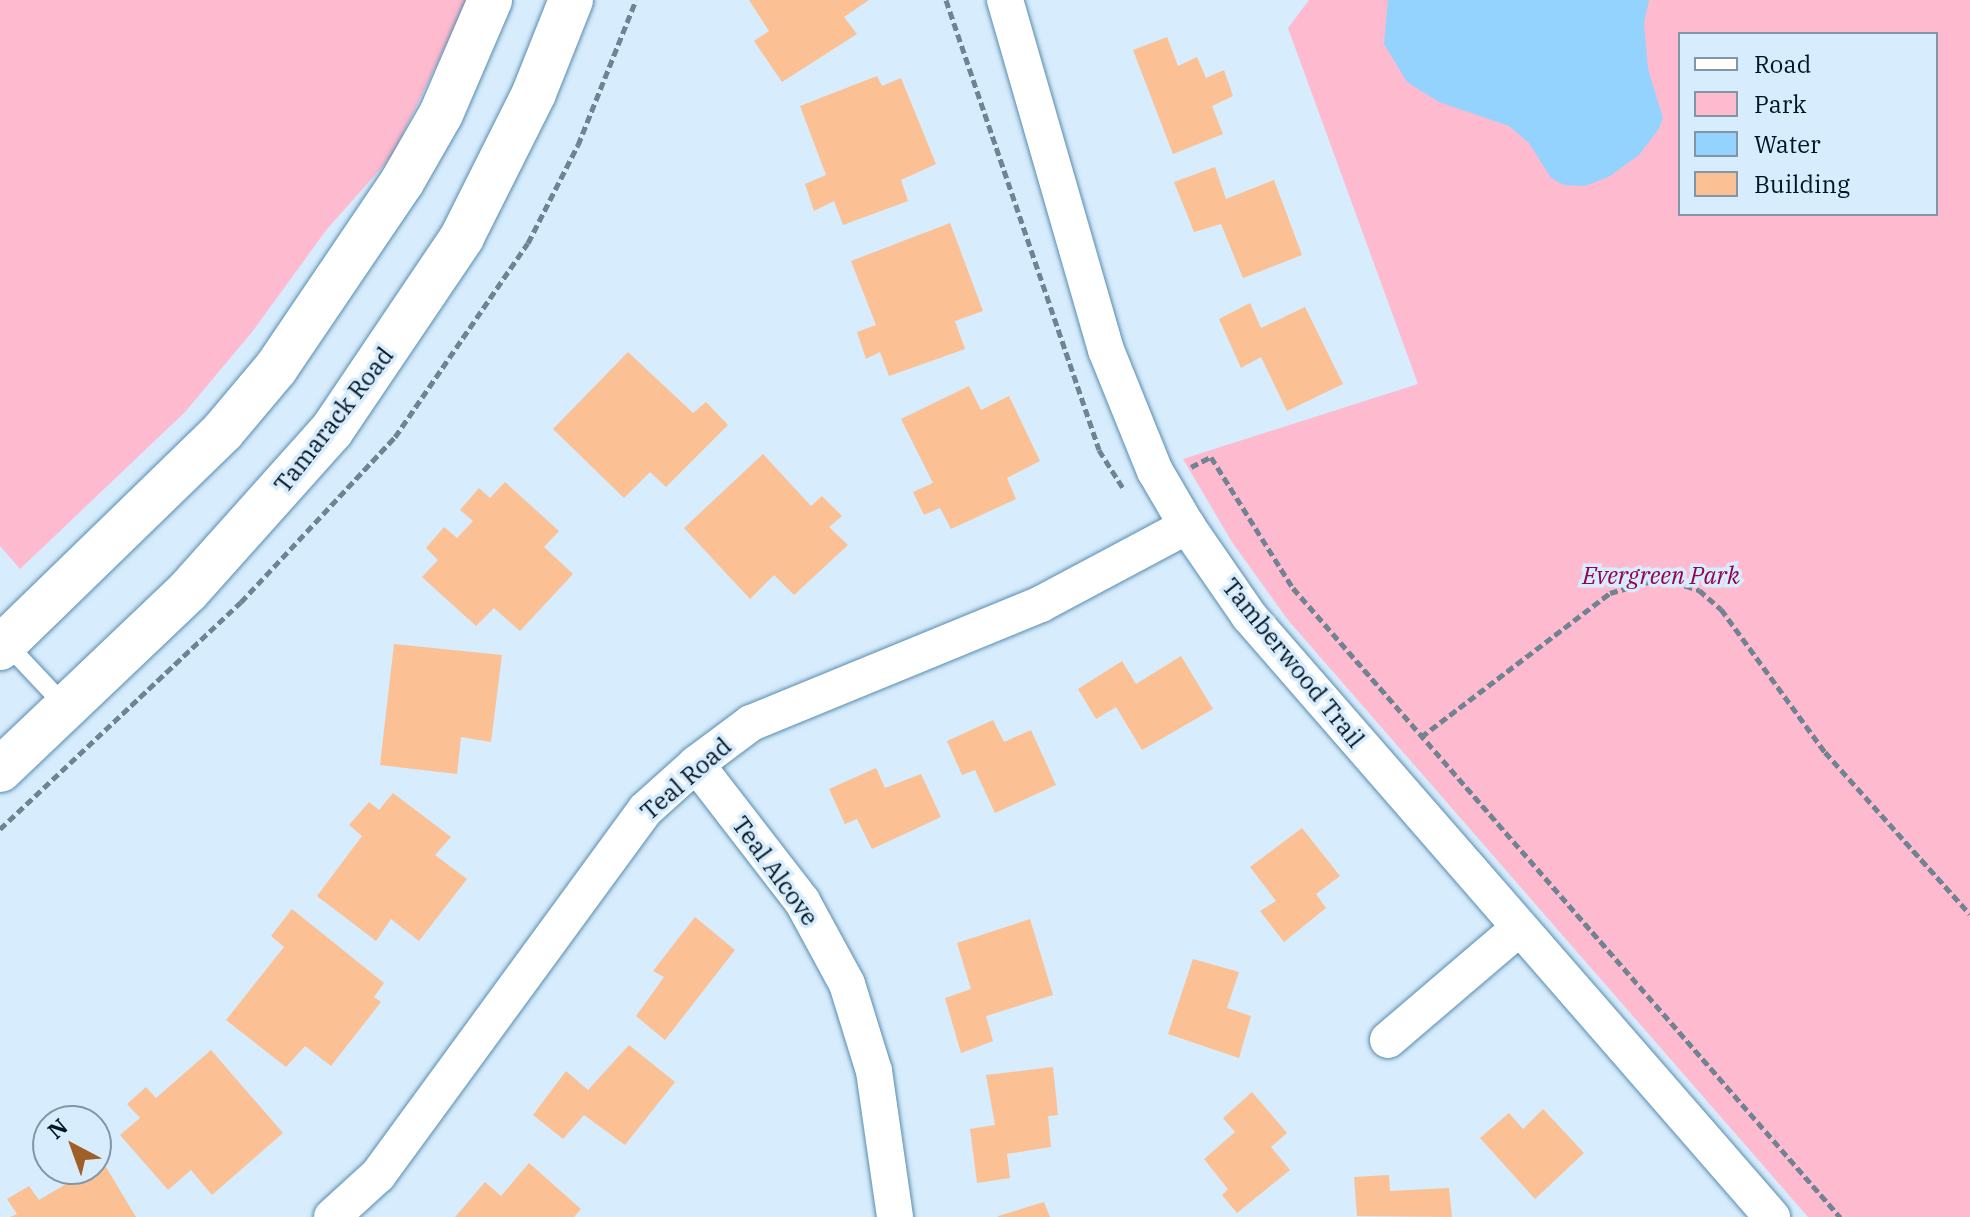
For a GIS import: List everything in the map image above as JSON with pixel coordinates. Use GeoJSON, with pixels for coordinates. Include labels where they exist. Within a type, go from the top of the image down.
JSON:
{"type":"FeatureCollection","features":[{"type":"Feature","properties":{"kind":"street"},"geometry":{"type":"LineString","coordinates":[[2,643],[203,452],[276,368],[402,182],[441,114],[490,0]]}},
{"type":"Feature","properties":{"kind":"street","name":"Tamarack Road"},"geometry":{"type":"LineString","coordinates":[[0,770],[269,505],[396,340],[462,237],[534,93],[571,0]]}},
{"type":"Feature","properties":{"kind":"street","name":"Tamberwood Trail"},"geometry":{"type":"LineString","coordinates":[[1005,0],[1106,350],[1155,471],[1187,526],[1249,616],[1518,929],[1772,1217]]}},
{"type":"Feature","properties":{"kind":"street","name":"Teal Road"},"geometry":{"type":"LineString","coordinates":[[332,1217],[378,1175],[645,810],[696,764],[751,723],[1041,604],[1187,526]]}},
{"type":"Feature","properties":{"kind":"street","name":"Teal Alcove"},"geometry":{"type":"LineString","coordinates":[[696,764],[802,901],[847,984],[874,1071],[895,1217]]}},
{"type":"Feature","properties":{"kind":"street"},"geometry":{"type":"LineString","coordinates":[[1388,1040],[1518,929]]}},
{"type":"Feature","properties":{"kind":"lane"},"geometry":{"type":"LineString","coordinates":[[2,643],[66,707]]}},
{"type":"Feature","properties":{"kind":"path"},"geometry":{"type":"LineString","coordinates":[[946,0],[1099,450],[1132,499]]}},
{"type":"Feature","properties":{"kind":"path"},"geometry":{"type":"LineString","coordinates":[[1211,457],[1293,588],[1840,1217]]}},
{"type":"Feature","properties":{"kind":"path"},"geometry":{"type":"LineString","coordinates":[[1421,738],[1610,593],[1662,578],[1687,586],[1721,609],[1825,752],[1970,914]]}},
{"type":"Feature","properties":{"kind":"green space"},"geometry":{"type":"Polygon","coordinates":[[[0,0],[468,0],[392,156],[327,229],[252,332],[185,412],[20,569],[0,546],[0,0]]]}},
{"type":"Feature","properties":{"kind":"green space","name":"Evergreen Park"},"geometry":{"type":"Polygon","coordinates":[[[1309,0],[1970,0],[1970,1217],[1808,1217],[1288,620],[1232,542],[1183,459],[1418,384],[1288,28],[1309,0]]]}},
{"type":"Feature","properties":{"kind":"water"},"geometry":{"type":"Polygon","coordinates":[[[1388,0],[1649,0],[1644,23],[1648,69],[1663,118],[1658,130],[1639,155],[1610,176],[1585,186],[1564,185],[1551,178],[1529,143],[1509,126],[1439,102],[1407,82],[1384,44],[1388,0]]]}},
{"type":"Feature","properties":{"kind":"building"},"geometry":{"type":"Polygon","coordinates":[[[749,0],[869,0],[844,17],[857,34],[782,82],[754,41],[769,31],[749,0]]]}},
{"type":"Feature","properties":{"kind":"building"},"geometry":{"type":"Polygon","coordinates":[[[1167,37],[1178,66],[1197,57],[1206,78],[1224,70],[1233,96],[1212,106],[1223,134],[1173,154],[1133,50],[1167,37]]]}},
{"type":"Feature","properties":{"kind":"building"},"geometry":{"type":"Polygon","coordinates":[[[877,76],[882,86],[901,78],[936,164],[901,180],[908,201],[843,225],[834,201],[814,211],[805,184],[826,175],[800,106],[877,76]]]}},
{"type":"Feature","properties":{"kind":"building"},"geometry":{"type":"Polygon","coordinates":[[[1215,167],[1226,199],[1274,180],[1302,255],[1243,278],[1221,224],[1194,232],[1174,182],[1215,167]]]}},
{"type":"Feature","properties":{"kind":"building"},"geometry":{"type":"Polygon","coordinates":[[[950,223],[983,311],[955,321],[965,349],[889,376],[880,352],[866,359],[857,332],[876,325],[851,261],[950,223]]]}},
{"type":"Feature","properties":{"kind":"building"},"geometry":{"type":"Polygon","coordinates":[[[1250,303],[1261,328],[1305,307],[1343,384],[1287,411],[1261,357],[1241,368],[1219,319],[1250,303]]]}},
{"type":"Feature","properties":{"kind":"building"},"geometry":{"type":"Polygon","coordinates":[[[628,352],[693,413],[706,402],[728,425],[666,487],[650,472],[624,498],[553,429],[628,352]]]}},
{"type":"Feature","properties":{"kind":"building"},"geometry":{"type":"Polygon","coordinates":[[[969,386],[981,410],[1009,396],[1040,461],[1007,478],[1016,499],[951,529],[940,508],[924,515],[913,492],[933,483],[901,419],[969,386]]]}},
{"type":"Feature","properties":{"kind":"building"},"geometry":{"type":"Polygon","coordinates":[[[763,454],[811,506],[822,496],[842,516],[829,527],[848,545],[794,595],[774,575],[750,599],[684,528],[763,454]]]}},
{"type":"Feature","properties":{"kind":"building"},"geometry":{"type":"Polygon","coordinates":[[[505,482],[559,531],[544,547],[573,574],[520,631],[494,608],[476,626],[422,577],[438,560],[426,548],[444,527],[457,538],[473,521],[460,510],[479,488],[490,498],[505,482]]]}},
{"type":"Feature","properties":{"kind":"building"},"geometry":{"type":"Polygon","coordinates":[[[394,644],[502,655],[491,742],[461,737],[457,774],[380,765],[394,644]]]}},
{"type":"Feature","properties":{"kind":"building"},"geometry":{"type":"Polygon","coordinates":[[[1181,656],[1213,709],[1142,750],[1116,707],[1096,719],[1078,689],[1122,661],[1136,684],[1181,656]]]}},
{"type":"Feature","properties":{"kind":"building"},"geometry":{"type":"Polygon","coordinates":[[[993,720],[1004,742],[1031,730],[1056,785],[995,813],[975,770],[962,775],[947,741],[993,720]]]}},
{"type":"Feature","properties":{"kind":"building"},"geometry":{"type":"Polygon","coordinates":[[[876,768],[885,788],[921,774],[941,817],[872,849],[857,819],[845,824],[829,789],[876,768]]]}},
{"type":"Feature","properties":{"kind":"building"},"geometry":{"type":"Polygon","coordinates":[[[393,793],[451,837],[435,855],[467,879],[419,941],[391,919],[376,941],[317,896],[362,836],[349,825],[369,802],[379,810],[393,793]]]}},
{"type":"Feature","properties":{"kind":"building"},"geometry":{"type":"Polygon","coordinates":[[[1302,828],[1340,876],[1316,894],[1326,908],[1284,942],[1260,911],[1276,901],[1250,867],[1302,828]]]}},
{"type":"Feature","properties":{"kind":"building"},"geometry":{"type":"Polygon","coordinates":[[[292,909],[384,983],[374,997],[381,1002],[331,1066],[305,1046],[286,1067],[226,1020],[284,947],[271,936],[292,909]]]}},
{"type":"Feature","properties":{"kind":"building"},"geometry":{"type":"Polygon","coordinates":[[[695,917],[735,950],[665,1040],[636,1016],[664,977],[653,971],[695,917]]]}},
{"type":"Feature","properties":{"kind":"building"},"geometry":{"type":"Polygon","coordinates":[[[1030,919],[1053,995],[986,1016],[993,1041],[961,1053],[945,998],[971,989],[957,943],[1030,919]]]}},
{"type":"Feature","properties":{"kind":"building"},"geometry":{"type":"Polygon","coordinates":[[[1193,959],[1239,972],[1227,1008],[1251,1016],[1239,1058],[1168,1034],[1193,959]]]}},
{"type":"Feature","properties":{"kind":"building"},"geometry":{"type":"Polygon","coordinates":[[[629,1045],[675,1082],[625,1145],[584,1115],[563,1139],[533,1115],[566,1071],[588,1090],[629,1045]]]}},
{"type":"Feature","properties":{"kind":"building"},"geometry":{"type":"Polygon","coordinates":[[[211,1050],[283,1133],[212,1195],[191,1170],[168,1190],[120,1135],[140,1118],[127,1104],[146,1087],[156,1098],[211,1050]]]}},
{"type":"Feature","properties":{"kind":"building"},"geometry":{"type":"Polygon","coordinates":[[[1053,1067],[1058,1115],[1048,1116],[1051,1147],[1007,1154],[1010,1178],[977,1183],[970,1129],[995,1125],[986,1075],[1053,1067]]]}},
{"type":"Feature","properties":{"kind":"building"},"geometry":{"type":"Polygon","coordinates":[[[1252,1092],[1287,1133],[1271,1147],[1290,1170],[1237,1213],[1222,1195],[1228,1189],[1204,1159],[1235,1132],[1223,1118],[1252,1092]]]}},
{"type":"Feature","properties":{"kind":"building"},"geometry":{"type":"Polygon","coordinates":[[[1543,1109],[1584,1153],[1535,1199],[1480,1138],[1509,1113],[1523,1129],[1543,1109]]]}},
{"type":"Feature","properties":{"kind":"building"},"geometry":{"type":"Polygon","coordinates":[[[529,1163],[581,1209],[574,1217],[455,1217],[485,1182],[501,1196],[529,1163]]]}},
{"type":"Feature","properties":{"kind":"building"},"geometry":{"type":"Polygon","coordinates":[[[1389,1175],[1390,1191],[1449,1188],[1452,1217],[1357,1216],[1354,1177],[1389,1175]]]}},
{"type":"Feature","properties":{"kind":"building"},"geometry":{"type":"Polygon","coordinates":[[[112,1177],[136,1217],[10,1217],[17,1214],[7,1199],[29,1186],[39,1200],[64,1185],[112,1185],[112,1177]]]}},
{"type":"Feature","properties":{"kind":"building"},"geometry":{"type":"Polygon","coordinates":[[[1044,1202],[1050,1217],[998,1217],[998,1216],[1044,1202]]]}}]}
